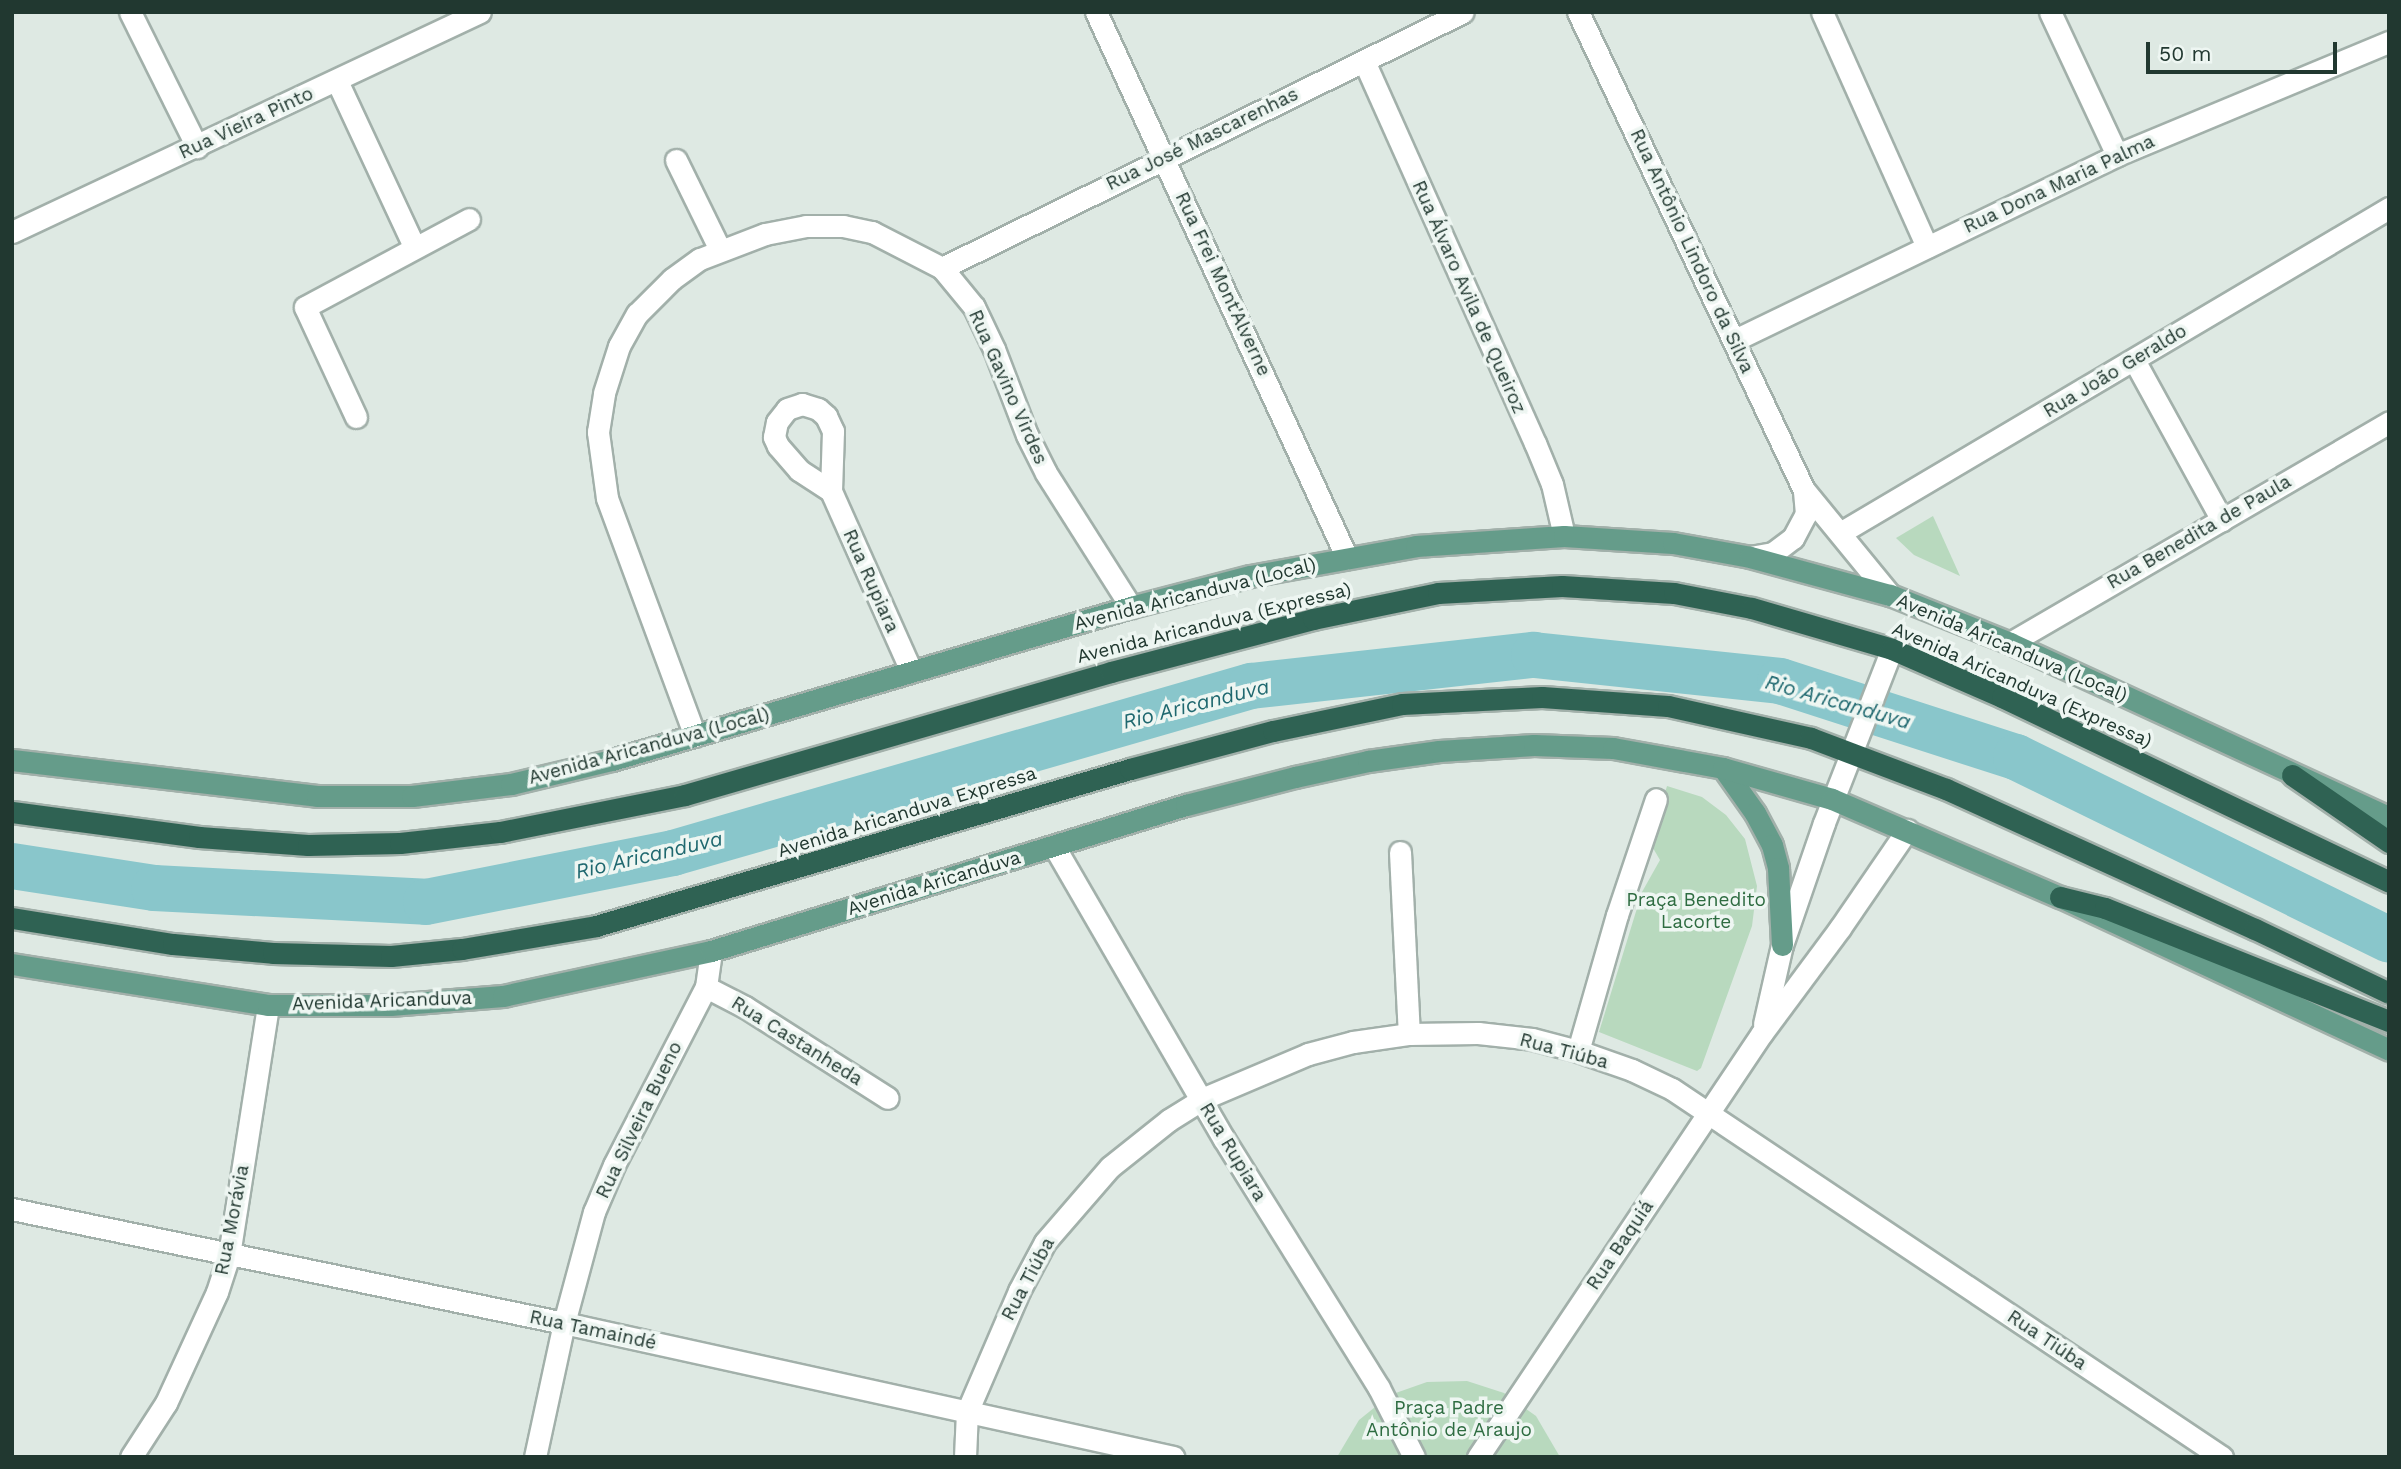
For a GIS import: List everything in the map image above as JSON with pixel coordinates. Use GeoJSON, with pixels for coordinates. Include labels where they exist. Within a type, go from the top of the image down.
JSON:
{"type":"FeatureCollection","features":[{"type":"Feature","properties":{"kind":"highway","name":"Avenida Aricanduva (Expressa)"},"geometry":{"type":"LineString","coordinates":[[12,812],[199,837],[308,845],[400,843],[500,832],[685,795],[1111,672],[1313,618],[1438,593],[1562,586],[1674,593],[1752,608],[1889,656],[2026,708],[2389,882]]}},
{"type":"Feature","properties":{"kind":"highway","name":"Avenida Aricanduva Expressa"},"geometry":{"type":"LineString","coordinates":[[12,918],[173,944],[273,953],[391,956],[462,949],[596,926],[1130,769],[1273,731],[1402,704],[1542,697],[1668,706],[1811,738],[1854,744]]}},
{"type":"Feature","properties":{"kind":"highway"},"geometry":{"type":"LineString","coordinates":[[1854,744],[2389,993]]}},
{"type":"Feature","properties":{"kind":"highway"},"geometry":{"type":"LineString","coordinates":[[2292,775],[2389,842]]}},
{"type":"Feature","properties":{"kind":"highway"},"geometry":{"type":"LineString","coordinates":[[2060,897],[2105,908],[2389,1021]]}},
{"type":"Feature","properties":{"kind":"main road","name":"Avenida Aricanduva (Local)"},"geometry":{"type":"LineString","coordinates":[[12,760],[317,796],[412,796],[511,784],[612,760],[1131,607],[1250,576],[1416,546],[1564,536],[1673,544],[1750,557],[1890,595],[2010,643],[2292,775],[2389,817]]}},
{"type":"Feature","properties":{"kind":"main road","name":"Avenida Aricanduva"},"geometry":{"type":"LineString","coordinates":[[21,966],[268,1004],[390,1005],[503,996],[711,951],[1186,805],[1368,761],[1439,751],[1534,745],[1613,748],[1723,768],[1832,799]]}},
{"type":"Feature","properties":{"kind":"main road"},"geometry":{"type":"LineString","coordinates":[[1723,768],[1755,813],[1772,845],[1778,868],[1782,945]]}},
{"type":"Feature","properties":{"kind":"main road"},"geometry":{"type":"LineString","coordinates":[[1832,799],[2060,897],[2389,1051]]}},
{"type":"Feature","properties":{"kind":"street"},"geometry":{"type":"LineString","coordinates":[[130,12],[197,147]]}},
{"type":"Feature","properties":{"kind":"street","name":"Rua Vieira Pinto"},"geometry":{"type":"LineString","coordinates":[[12,232],[480,12]]}},
{"type":"Feature","properties":{"kind":"street","name":"Rua Frei Mont'Alverne"},"geometry":{"type":"LineString","coordinates":[[1096,12],[1165,157],[1347,558]]}},
{"type":"Feature","properties":{"kind":"street","name":"Rua José Mascarenhas"},"geometry":{"type":"LineString","coordinates":[[942,268],[1463,12]]}},
{"type":"Feature","properties":{"kind":"street","name":"Rua Antônio Lindoro da Silva"},"geometry":{"type":"LineString","coordinates":[[1578,12],[1804,490],[1890,595]]}},
{"type":"Feature","properties":{"kind":"street"},"geometry":{"type":"LineString","coordinates":[[1822,12],[1927,247]]}},
{"type":"Feature","properties":{"kind":"street"},"geometry":{"type":"LineString","coordinates":[[2050,12],[2117,155]]}},
{"type":"Feature","properties":{"kind":"street","name":"Rua Dona Maria Palma"},"geometry":{"type":"LineString","coordinates":[[1735,340],[2117,155],[2389,42]]}},
{"type":"Feature","properties":{"kind":"street","name":"Rua Álvaro Avila de Queiroz"},"geometry":{"type":"LineString","coordinates":[[1364,61],[1535,443],[1552,484],[1564,536]]}},
{"type":"Feature","properties":{"kind":"street"},"geometry":{"type":"LineString","coordinates":[[337,80],[414,246]]}},
{"type":"Feature","properties":{"kind":"street"},"geometry":{"type":"LineString","coordinates":[[676,160],[720,250]]}},
{"type":"Feature","properties":{"kind":"street","name":"Rua João Geraldo"},"geometry":{"type":"LineString","coordinates":[[1840,533],[2389,208]]}},
{"type":"Feature","properties":{"kind":"street"},"geometry":{"type":"LineString","coordinates":[[356,417],[305,307],[414,246],[469,219]]}},
{"type":"Feature","properties":{"kind":"street","name":"Rua Gavino Virdes"},"geometry":{"type":"LineString","coordinates":[[695,736],[607,498],[598,432],[604,393],[619,346],[638,314],[672,279],[720,250],[765,234],[806,226],[844,226],[872,232],[942,268],[974,307],[994,349],[1027,435],[1046,473],[1131,607]]}},
{"type":"Feature","properties":{"kind":"street"},"geometry":{"type":"LineString","coordinates":[[2134,360],[2222,520]]}},
{"type":"Feature","properties":{"kind":"street","name":"Rua Benedita de Paula"},"geometry":{"type":"LineString","coordinates":[[2010,643],[2389,422]]}},
{"type":"Feature","properties":{"kind":"street"},"geometry":{"type":"LineString","coordinates":[[1750,557],[1773,552],[1793,538],[1806,514],[1804,490]]}},
{"type":"Feature","properties":{"kind":"street","name":"Rua Rupiara"},"geometry":{"type":"LineString","coordinates":[[831,491],[911,671]]}},
{"type":"Feature","properties":{"kind":"street","name":"Rua Baquiá"},"geometry":{"type":"LineString","coordinates":[[1762,1033],[1782,945],[1832,799],[1889,656]]}},
{"type":"Feature","properties":{"kind":"street"},"geometry":{"type":"LineString","coordinates":[[1578,1051],[1617,915],[1656,799]]}},
{"type":"Feature","properties":{"kind":"street","name":"Rua Baquiá"},"geometry":{"type":"LineString","coordinates":[[1478,1457],[1762,1033],[1840,928],[1907,830]]}},
{"type":"Feature","properties":{"kind":"street","name":"Rua Rupiara"},"geometry":{"type":"LineString","coordinates":[[1054,846],[1202,1099],[1379,1388],[1413,1457]]}},
{"type":"Feature","properties":{"kind":"street"},"geometry":{"type":"LineString","coordinates":[[1400,852],[1409,1034]]}},
{"type":"Feature","properties":{"kind":"street","name":"Rua Silveira Bueno"},"geometry":{"type":"LineString","coordinates":[[535,1457],[564,1323],[599,1201],[706,987],[711,951]]}},
{"type":"Feature","properties":{"kind":"street","name":"Rua Castanheda"},"geometry":{"type":"LineString","coordinates":[[706,987],[745,1007],[888,1098]]}},
{"type":"Feature","properties":{"kind":"street","name":"Rua Morávia"},"geometry":{"type":"LineString","coordinates":[[131,1457],[166,1403],[217,1292],[229,1255],[268,1004]]}},
{"type":"Feature","properties":{"kind":"street","name":"Rua Tiúba"},"geometry":{"type":"LineString","coordinates":[[967,1412],[1018,1291],[1045,1242],[1110,1167],[1169,1120],[1202,1099],[1308,1054],[1353,1042],[1409,1034],[1478,1032],[1532,1040],[1578,1051],[1632,1070],[1672,1089],[2222,1457]]}},
{"type":"Feature","properties":{"kind":"street","name":"Rua Tamaindé"},"geometry":{"type":"LineString","coordinates":[[12,1209],[564,1323],[1173,1457]]}},
{"type":"Feature","properties":{"kind":"street"},"geometry":{"type":"LineString","coordinates":[[965,1457],[967,1412]]}},
{"type":"Feature","properties":{"kind":"green space"},"geometry":{"type":"Polygon","coordinates":[[[1933,516],[1960,576],[1914,555],[1896,538],[1933,516]]]}},
{"type":"Feature","properties":{"kind":"green space","name":"Praça Benedito Lacorte"},"geometry":{"type":"Polygon","coordinates":[[[1667,786],[1702,797],[1726,815],[1745,839],[1757,886],[1752,926],[1701,1068],[1697,1071],[1599,1032],[1642,892],[1660,860],[1650,843],[1667,786]]]}},
{"type":"Feature","properties":{"kind":"green space","name":"Praça Padre Antônio de Araujo"},"geometry":{"type":"Polygon","coordinates":[[[1467,1381],[1504,1393],[1536,1416],[1560,1457],[1337,1457],[1359,1420],[1390,1395],[1427,1382],[1467,1381]]]}},
{"type":"Feature","properties":{"kind":"waterway","name":"Rio Aricanduva"},"geometry":{"type":"LineString","coordinates":[[12,866],[154,888],[426,902],[673,853],[1251,686],[1534,655],[1780,681],[2016,757],[2389,940]]}}]}
